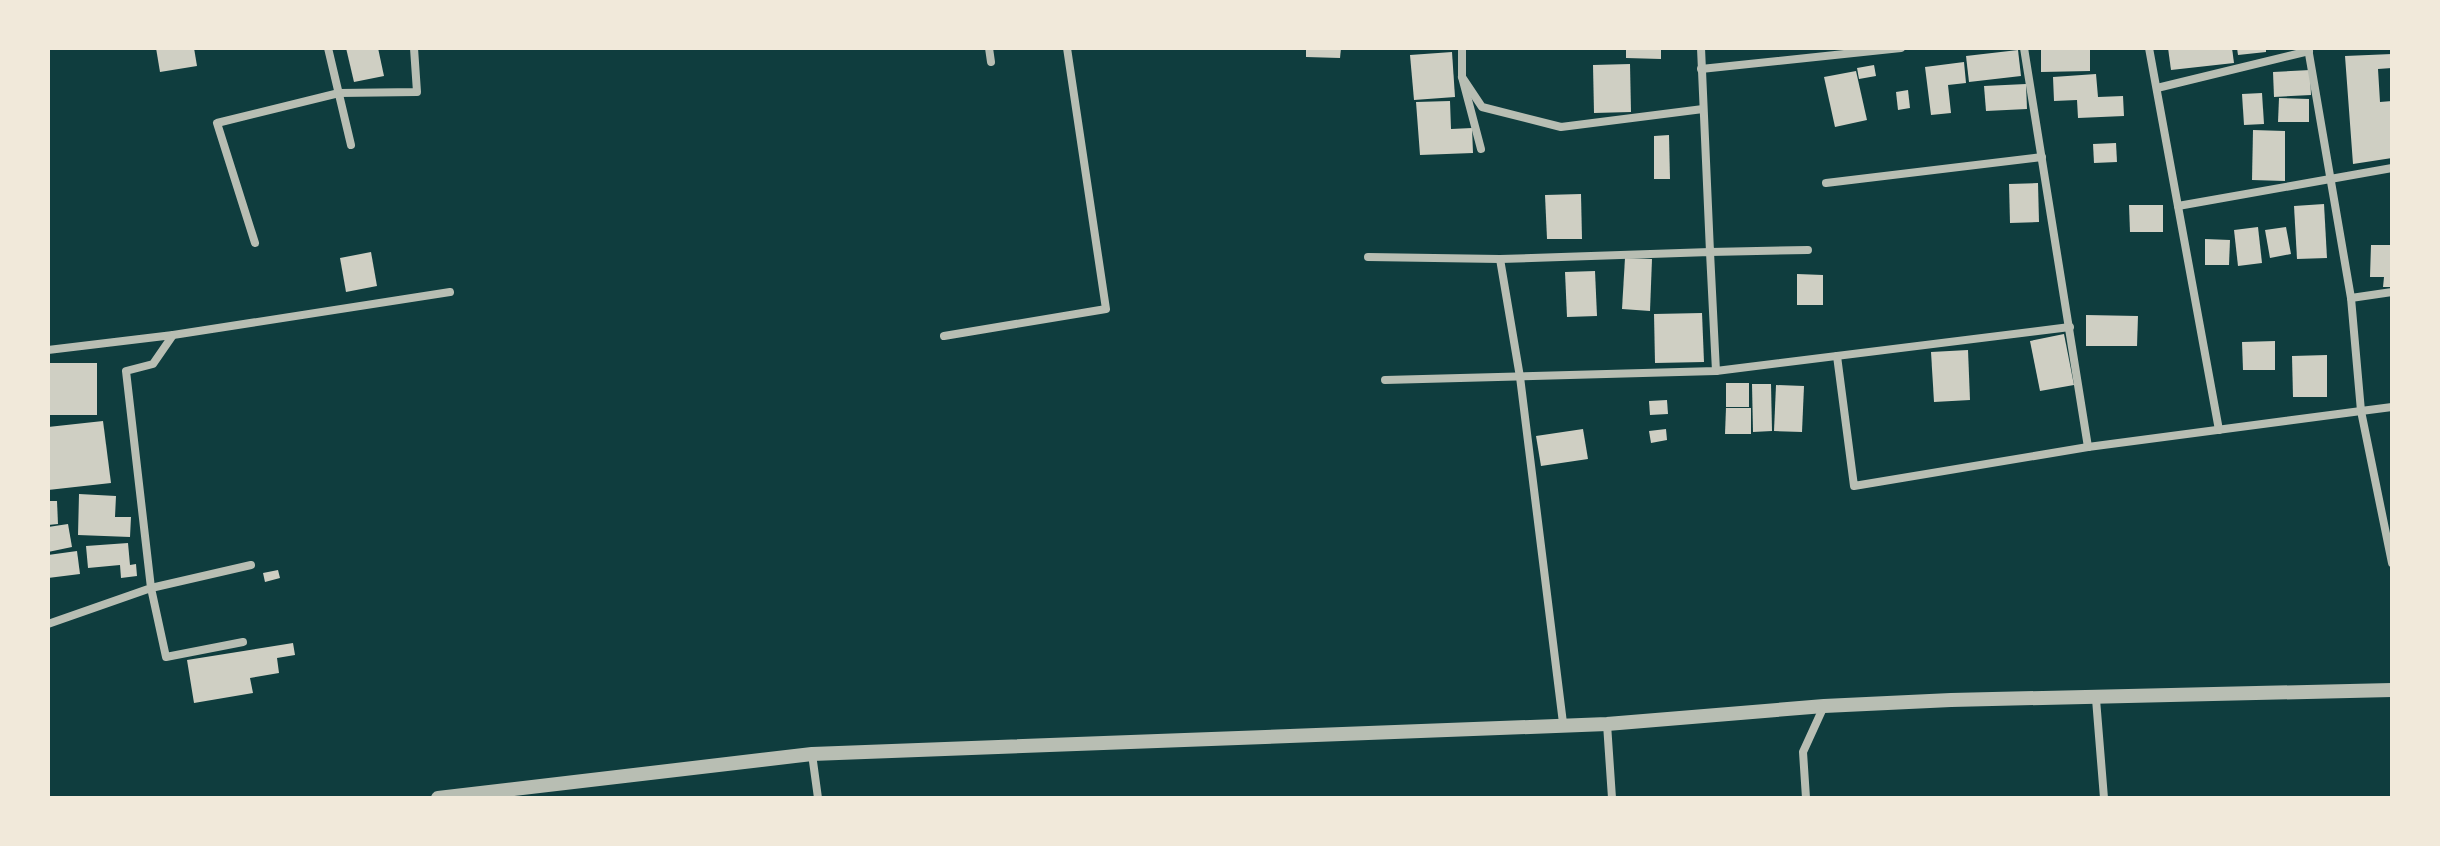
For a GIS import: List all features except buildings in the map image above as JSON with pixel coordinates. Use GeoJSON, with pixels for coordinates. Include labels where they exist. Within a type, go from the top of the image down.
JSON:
{"type":"FeatureCollection","features":[{"type":"Feature","properties":{"kind":"street"},"geometry":{"type":"LineString","coordinates":[[328,48],[351,145]]}},
{"type":"Feature","properties":{"kind":"street"},"geometry":{"type":"LineString","coordinates":[[255,243],[217,123],[339,93],[417,92],[414,48]]}},
{"type":"Feature","properties":{"kind":"street"},"geometry":{"type":"LineString","coordinates":[[989,48],[991,62]]}},
{"type":"Feature","properties":{"kind":"street"},"geometry":{"type":"LineString","coordinates":[[944,336],[1106,309],[1067,48]]}},
{"type":"Feature","properties":{"kind":"street"},"geometry":{"type":"LineString","coordinates":[[1462,48],[1462,77],[1481,149]]}},
{"type":"Feature","properties":{"kind":"street"},"geometry":{"type":"LineString","coordinates":[[1701,48],[1716,371]]}},
{"type":"Feature","properties":{"kind":"street"},"geometry":{"type":"LineString","coordinates":[[1701,69],[1901,48]]}},
{"type":"Feature","properties":{"kind":"street"},"geometry":{"type":"LineString","coordinates":[[2024,48],[2088,447]]}},
{"type":"Feature","properties":{"kind":"street"},"geometry":{"type":"LineString","coordinates":[[2149,48],[2219,430]]}},
{"type":"Feature","properties":{"kind":"street"},"geometry":{"type":"LineString","coordinates":[[2157,88],[2308,50],[2351,298],[2361,411],[2392,563]]}},
{"type":"Feature","properties":{"kind":"street"},"geometry":{"type":"LineString","coordinates":[[1462,77],[1482,107],[1533,123],[1561,127],[1703,109]]}},
{"type":"Feature","properties":{"kind":"street"},"geometry":{"type":"LineString","coordinates":[[1826,183],[2042,157]]}},
{"type":"Feature","properties":{"kind":"street"},"geometry":{"type":"LineString","coordinates":[[2178,206],[2392,168]]}},
{"type":"Feature","properties":{"kind":"street"},"geometry":{"type":"LineString","coordinates":[[1368,257],[1500,259],[1808,250]]}},
{"type":"Feature","properties":{"kind":"street"},"geometry":{"type":"LineString","coordinates":[[1500,259],[1520,377],[1563,723]]}},
{"type":"Feature","properties":{"kind":"street"},"geometry":{"type":"LineString","coordinates":[[48,350],[173,335],[450,292]]}},
{"type":"Feature","properties":{"kind":"street"},"geometry":{"type":"LineString","coordinates":[[2351,298],[2392,292]]}},
{"type":"Feature","properties":{"kind":"street"},"geometry":{"type":"LineString","coordinates":[[1385,380],[1716,371],[2070,327]]}},
{"type":"Feature","properties":{"kind":"street"},"geometry":{"type":"LineString","coordinates":[[173,335],[153,364],[126,371],[151,588],[166,657],[243,642]]}},
{"type":"Feature","properties":{"kind":"street"},"geometry":{"type":"LineString","coordinates":[[1837,356],[1854,486],[2088,447],[2392,407]]}},
{"type":"Feature","properties":{"kind":"street"},"geometry":{"type":"LineString","coordinates":[[48,624],[151,588],[251,565]]}},
{"type":"Feature","properties":{"kind":"street"},"geometry":{"type":"LineString","coordinates":[[438,798],[812,754],[1563,723],[1607,724],[1824,706],[2392,690]]}},
{"type":"Feature","properties":{"kind":"street"},"geometry":{"type":"LineString","coordinates":[[2096,699],[2104,798]]}},
{"type":"Feature","properties":{"kind":"street"},"geometry":{"type":"LineString","coordinates":[[1806,798],[1803,752],[1824,706]]}},
{"type":"Feature","properties":{"kind":"street"},"geometry":{"type":"LineString","coordinates":[[1607,724],[1612,798]]}},
{"type":"Feature","properties":{"kind":"street"},"geometry":{"type":"LineString","coordinates":[[812,754],[818,798]]}}]}
